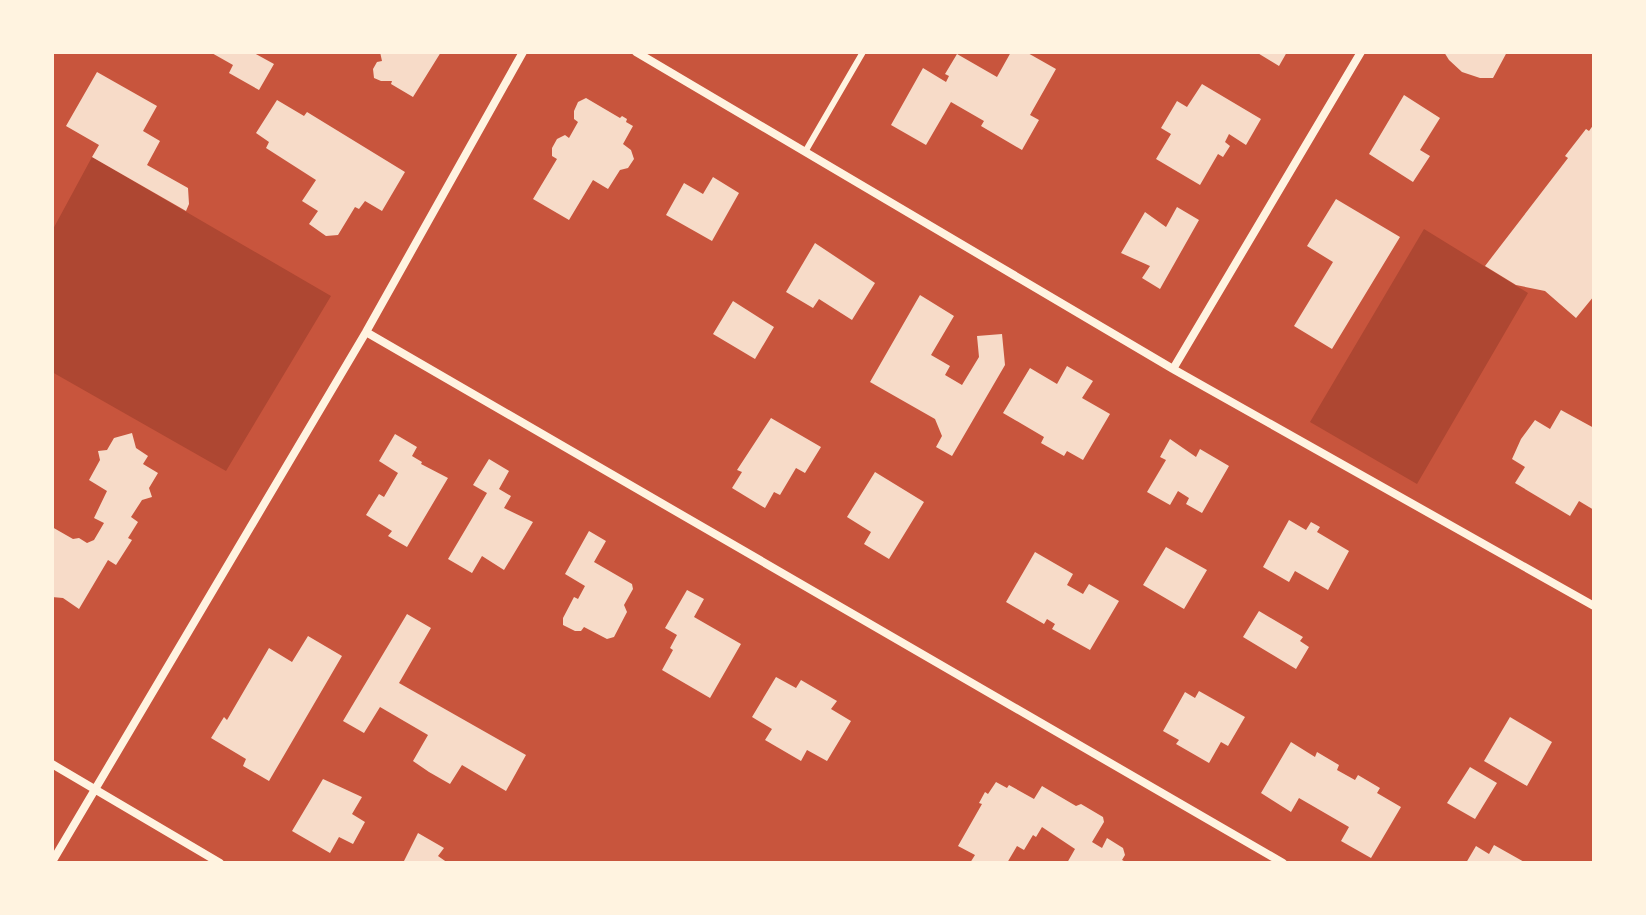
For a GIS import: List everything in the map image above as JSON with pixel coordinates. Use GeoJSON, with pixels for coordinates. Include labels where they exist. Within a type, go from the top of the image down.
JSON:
{"type":"FeatureCollection","features":[{"type":"Feature","properties":{"kind":"street"},"geometry":{"type":"LineString","coordinates":[[52,862],[366,332],[523,52]]}},
{"type":"Feature","properties":{"kind":"street"},"geometry":{"type":"LineString","coordinates":[[636,52],[1173,369],[1594,606]]}},
{"type":"Feature","properties":{"kind":"street"},"geometry":{"type":"LineString","coordinates":[[1173,369],[1361,52]]}},
{"type":"Feature","properties":{"kind":"street"},"geometry":{"type":"LineString","coordinates":[[366,332],[1283,863]]}},
{"type":"Feature","properties":{"kind":"street"},"geometry":{"type":"LineString","coordinates":[[52,764],[220,863]]}},
{"type":"Feature","properties":{"kind":"lane"},"geometry":{"type":"LineString","coordinates":[[805,152],[863,52]]}},
{"type":"Feature","properties":{"kind":"shaded area"},"geometry":{"type":"Polygon","coordinates":[[[92,157],[331,296],[226,471],[52,372],[52,231],[92,157]]]}},
{"type":"Feature","properties":{"kind":"shaded area"},"geometry":{"type":"Polygon","coordinates":[[[1424,229],[1528,293],[1417,484],[1310,422],[1424,229]]]}},
{"type":"Feature","properties":{"kind":"building"},"geometry":{"type":"Polygon","coordinates":[[[210,52],[252,52],[274,64],[259,90],[229,73],[233,65],[210,52]]]}},
{"type":"Feature","properties":{"kind":"building"},"geometry":{"type":"Polygon","coordinates":[[[380,52],[441,52],[413,97],[391,84],[392,81],[374,78],[373,69],[377,62],[382,61],[380,52]]]}},
{"type":"Feature","properties":{"kind":"building"},"geometry":{"type":"Polygon","coordinates":[[[1011,52],[1026,52],[1056,69],[1030,115],[1039,120],[1022,150],[981,126],[984,121],[951,102],[926,145],[891,125],[923,68],[946,82],[949,76],[945,74],[957,54],[997,77],[1011,52]]]}},
{"type":"Feature","properties":{"kind":"building"},"geometry":{"type":"Polygon","coordinates":[[[1256,52],[1287,52],[1279,66],[1256,52]]]}},
{"type":"Feature","properties":{"kind":"building"},"geometry":{"type":"Polygon","coordinates":[[[1444,52],[1507,52],[1493,78],[1480,78],[1462,72],[1444,52]]]}},
{"type":"Feature","properties":{"kind":"building"},"geometry":{"type":"Polygon","coordinates":[[[97,72],[157,106],[143,131],[160,141],[147,165],[188,188],[186,211],[92,157],[99,145],[66,126],[97,72]]]}},
{"type":"Feature","properties":{"kind":"building"},"geometry":{"type":"Polygon","coordinates":[[[1202,84],[1261,119],[1246,145],[1229,134],[1225,142],[1230,146],[1223,157],[1218,154],[1200,185],[1156,159],[1171,134],[1161,128],[1177,101],[1187,107],[1202,84]]]}},
{"type":"Feature","properties":{"kind":"building"},"geometry":{"type":"Polygon","coordinates":[[[1404,95],[1440,118],[1420,150],[1430,156],[1413,182],[1369,154],[1404,95]]]}},
{"type":"Feature","properties":{"kind":"building"},"geometry":{"type":"Polygon","coordinates":[[[586,98],[620,118],[622,116],[633,126],[623,144],[631,150],[634,159],[628,168],[620,170],[608,189],[593,180],[569,220],[533,199],[557,159],[552,156],[552,148],[557,139],[565,135],[569,138],[578,122],[574,119],[574,111],[578,102],[586,98]]]}},
{"type":"Feature","properties":{"kind":"building"},"geometry":{"type":"Polygon","coordinates":[[[277,100],[304,116],[307,112],[405,172],[382,211],[365,201],[359,209],[355,207],[338,235],[326,236],[309,224],[318,211],[302,201],[316,180],[266,148],[269,142],[256,133],[277,100]]]}},
{"type":"Feature","properties":{"kind":"building"},"geometry":{"type":"Polygon","coordinates":[[[1594,124],[1594,296],[1576,318],[1545,291],[1516,285],[1485,266],[1568,158],[1565,156],[1586,129],[1589,131],[1594,124]]]}},
{"type":"Feature","properties":{"kind":"building"},"geometry":{"type":"Polygon","coordinates":[[[713,177],[739,193],[712,241],[666,215],[684,183],[703,194],[713,177]]]}},
{"type":"Feature","properties":{"kind":"building"},"geometry":{"type":"Polygon","coordinates":[[[1336,199],[1400,237],[1332,349],[1294,326],[1333,262],[1307,246],[1336,199]]]}},
{"type":"Feature","properties":{"kind":"building"},"geometry":{"type":"Polygon","coordinates":[[[1177,207],[1199,220],[1160,289],[1142,278],[1150,266],[1121,253],[1145,212],[1166,227],[1177,207]]]}},
{"type":"Feature","properties":{"kind":"building"},"geometry":{"type":"Polygon","coordinates":[[[815,243],[875,283],[852,320],[819,299],[813,308],[786,292],[815,243]]]}},
{"type":"Feature","properties":{"kind":"building"},"geometry":{"type":"Polygon","coordinates":[[[920,295],[954,316],[931,355],[950,366],[945,375],[962,385],[979,357],[977,336],[1002,334],[1005,365],[952,456],[936,447],[942,436],[935,419],[870,382],[920,295]]]}},
{"type":"Feature","properties":{"kind":"building"},"geometry":{"type":"Polygon","coordinates":[[[733,301],[774,327],[755,359],[713,334],[733,301]]]}},
{"type":"Feature","properties":{"kind":"building"},"geometry":{"type":"Polygon","coordinates":[[[1067,366],[1093,381],[1082,398],[1110,414],[1083,460],[1067,451],[1064,456],[1041,443],[1044,437],[1003,413],[1030,368],[1057,384],[1067,366]]]}},
{"type":"Feature","properties":{"kind":"building"},"geometry":{"type":"Polygon","coordinates":[[[1561,410],[1594,428],[1594,510],[1579,501],[1570,516],[1515,483],[1525,467],[1512,459],[1521,439],[1535,420],[1550,429],[1561,410]]]}},
{"type":"Feature","properties":{"kind":"building"},"geometry":{"type":"Polygon","coordinates":[[[771,418],[821,447],[805,473],[796,468],[780,495],[774,492],[765,508],[732,488],[742,472],[737,470],[771,418]]]}},
{"type":"Feature","properties":{"kind":"building"},"geometry":{"type":"Polygon","coordinates":[[[132,433],[136,448],[148,456],[143,464],[158,473],[149,488],[152,497],[142,500],[131,517],[138,522],[128,538],[132,540],[116,565],[108,560],[79,609],[63,598],[52,597],[52,527],[73,539],[79,538],[87,543],[94,540],[104,523],[94,518],[107,491],[89,480],[100,460],[98,451],[107,450],[114,438],[132,433]]]}},
{"type":"Feature","properties":{"kind":"building"},"geometry":{"type":"Polygon","coordinates":[[[395,434],[417,447],[412,456],[421,464],[448,478],[407,547],[388,536],[392,531],[366,515],[379,494],[384,497],[398,473],[379,461],[395,434]]]}},
{"type":"Feature","properties":{"kind":"building"},"geometry":{"type":"Polygon","coordinates":[[[1170,439],[1196,457],[1200,449],[1229,466],[1202,513],[1186,504],[1189,498],[1178,491],[1170,505],[1147,492],[1166,460],[1160,457],[1170,439]]]}},
{"type":"Feature","properties":{"kind":"building"},"geometry":{"type":"Polygon","coordinates":[[[489,459],[509,471],[499,489],[511,496],[504,508],[533,522],[504,570],[482,556],[472,573],[448,559],[487,493],[473,485],[489,459]]]}},
{"type":"Feature","properties":{"kind":"building"},"geometry":{"type":"Polygon","coordinates":[[[875,472],[924,502],[889,559],[864,544],[871,532],[847,517],[875,472]]]}},
{"type":"Feature","properties":{"kind":"building"},"geometry":{"type":"Polygon","coordinates":[[[1289,520],[1306,530],[1311,522],[1320,527],[1317,532],[1349,551],[1328,590],[1295,571],[1289,582],[1263,567],[1289,520]]]}},
{"type":"Feature","properties":{"kind":"building"},"geometry":{"type":"Polygon","coordinates":[[[589,531],[606,541],[594,562],[632,584],[633,589],[624,605],[627,612],[614,637],[607,639],[584,627],[581,631],[575,631],[563,625],[563,618],[574,597],[578,599],[585,586],[565,574],[589,531]]]}},
{"type":"Feature","properties":{"kind":"building"},"geometry":{"type":"Polygon","coordinates":[[[1166,547],[1207,570],[1184,609],[1143,585],[1166,547]]]}},
{"type":"Feature","properties":{"kind":"building"},"geometry":{"type":"Polygon","coordinates":[[[1035,552],[1073,574],[1067,585],[1083,594],[1089,584],[1119,601],[1090,650],[1052,629],[1055,624],[1047,619],[1044,624],[1006,602],[1035,552]]]}},
{"type":"Feature","properties":{"kind":"building"},"geometry":{"type":"Polygon","coordinates":[[[687,590],[704,599],[694,617],[741,644],[710,698],[662,670],[677,635],[665,628],[687,590]]]}},
{"type":"Feature","properties":{"kind":"building"},"geometry":{"type":"Polygon","coordinates":[[[1259,611],[1303,637],[1300,641],[1309,647],[1296,669],[1243,637],[1259,611]]]}},
{"type":"Feature","properties":{"kind":"building"},"geometry":{"type":"Polygon","coordinates":[[[407,614],[431,628],[399,683],[526,755],[506,791],[462,765],[450,784],[429,772],[413,761],[428,735],[380,707],[364,733],[343,721],[407,614]]]}},
{"type":"Feature","properties":{"kind":"building"},"geometry":{"type":"Polygon","coordinates":[[[308,636],[342,656],[269,781],[243,766],[246,759],[211,738],[224,717],[227,720],[269,648],[292,662],[308,636]]]}},
{"type":"Feature","properties":{"kind":"building"},"geometry":{"type":"Polygon","coordinates":[[[776,677],[796,688],[801,680],[837,701],[831,709],[851,721],[827,761],[807,750],[801,761],[765,740],[772,729],[752,717],[776,677]]]}},
{"type":"Feature","properties":{"kind":"building"},"geometry":{"type":"Polygon","coordinates":[[[1199,691],[1245,717],[1228,746],[1221,742],[1209,763],[1176,744],[1179,740],[1163,731],[1185,692],[1195,698],[1199,691]]]}},
{"type":"Feature","properties":{"kind":"building"},"geometry":{"type":"Polygon","coordinates":[[[1510,717],[1552,742],[1527,786],[1484,761],[1510,717]]]}},
{"type":"Feature","properties":{"kind":"building"},"geometry":{"type":"Polygon","coordinates":[[[1291,742],[1315,757],[1317,752],[1339,765],[1337,770],[1355,780],[1358,775],[1380,788],[1377,793],[1401,807],[1371,858],[1341,841],[1349,827],[1299,798],[1291,812],[1261,793],[1291,742]]]}},
{"type":"Feature","properties":{"kind":"building"},"geometry":{"type":"Polygon","coordinates":[[[1470,767],[1497,783],[1475,819],[1447,803],[1470,767]]]}},
{"type":"Feature","properties":{"kind":"building"},"geometry":{"type":"Polygon","coordinates":[[[323,779],[362,797],[352,814],[365,822],[353,844],[339,837],[330,853],[292,831],[323,779]]]}},
{"type":"Feature","properties":{"kind":"building"},"geometry":{"type":"Polygon","coordinates":[[[996,782],[1007,788],[1009,785],[1034,799],[1042,786],[1076,806],[1081,804],[1103,817],[1104,822],[1092,842],[1102,848],[1107,838],[1123,848],[1125,855],[1122,860],[1128,863],[1067,863],[1075,849],[1042,827],[1024,850],[1017,846],[1007,863],[970,863],[975,855],[958,846],[982,804],[979,803],[985,792],[988,794],[996,782]]]}},
{"type":"Feature","properties":{"kind":"building"},"geometry":{"type":"Polygon","coordinates":[[[418,833],[444,848],[438,856],[448,863],[403,863],[418,833]]]}},
{"type":"Feature","properties":{"kind":"building"},"geometry":{"type":"Polygon","coordinates":[[[1494,845],[1526,863],[1466,863],[1476,846],[1489,854],[1494,845]]]}}]}
